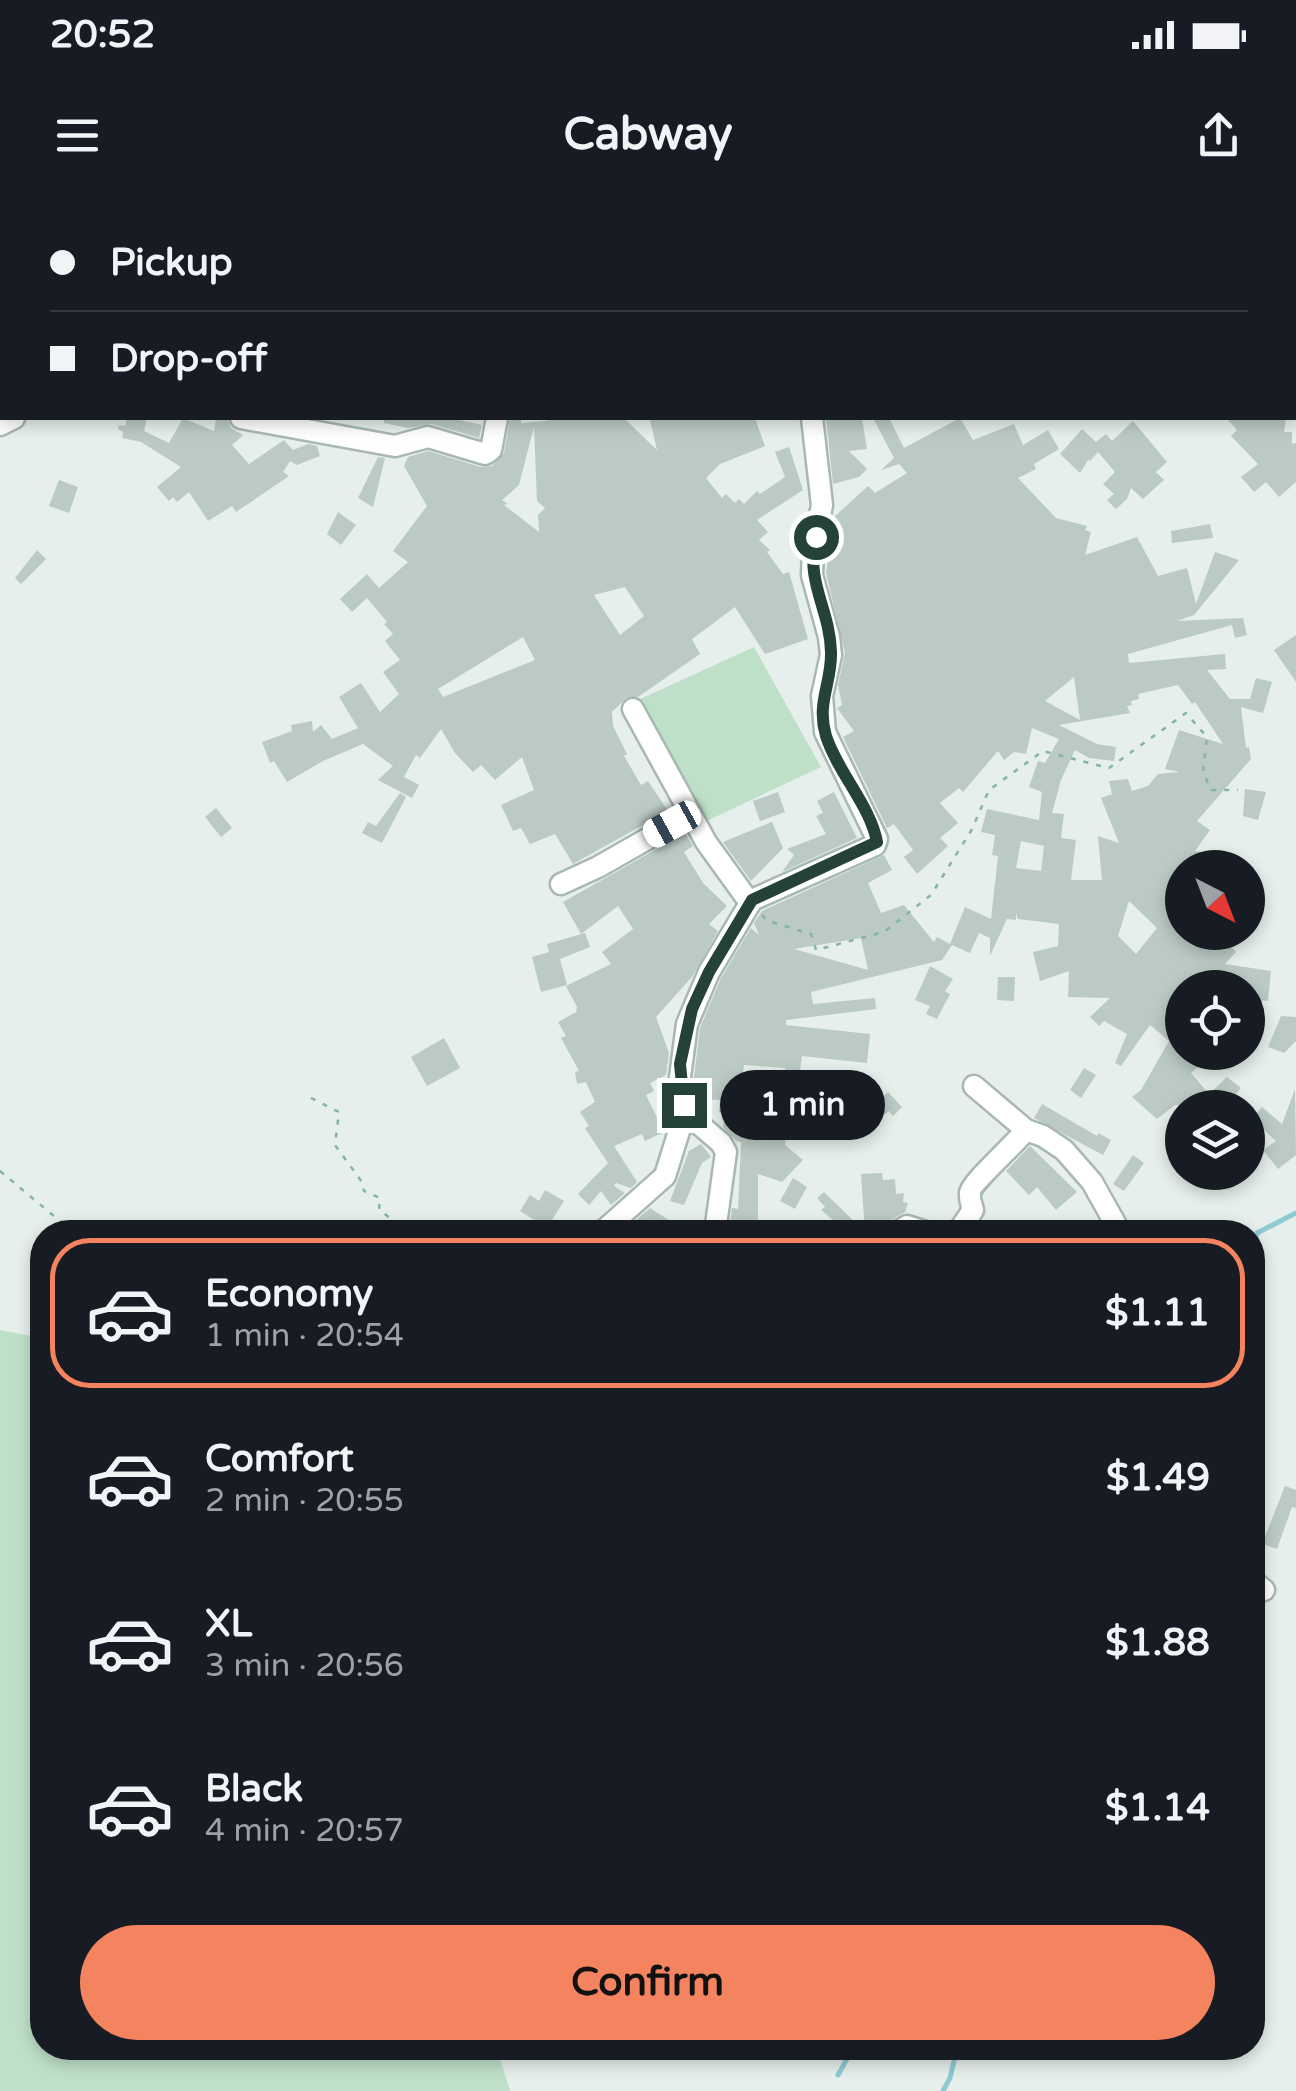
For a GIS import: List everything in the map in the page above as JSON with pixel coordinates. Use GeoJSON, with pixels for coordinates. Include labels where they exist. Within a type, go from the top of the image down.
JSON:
{"type":"FeatureCollection","features":[{"type":"Feature","properties":{"kind":"street"},"geometry":{"type":"LineString","coordinates":[[252,420],[395,446],[428,437],[485,454],[491,450],[497,420]]}},
{"type":"Feature","properties":{"kind":"street"},"geometry":{"type":"LineString","coordinates":[[616,1220],[665,1176],[686,1112],[680,1064],[688,1024],[709,972],[750,904],[758,895],[877,842],[825,732],[822,696],[831,655],[830,637],[812,575],[822,505],[812,420]]}},
{"type":"Feature","properties":{"kind":"street"},"geometry":{"type":"LineString","coordinates":[[632,709],[706,842],[750,904]]}},
{"type":"Feature","properties":{"kind":"street"},"geometry":{"type":"LineString","coordinates":[[562,884],[598,868],[691,814]]}},
{"type":"Feature","properties":{"kind":"street"},"geometry":{"type":"LineString","coordinates":[[974,1086],[1026,1130],[1053,1142],[1079,1166],[1113,1220]]}},
{"type":"Feature","properties":{"kind":"street"},"geometry":{"type":"LineString","coordinates":[[686,1112],[722,1142],[726,1152],[717,1220]]}},
{"type":"Feature","properties":{"kind":"street"},"geometry":{"type":"LineString","coordinates":[[966,1220],[973,1210],[970,1193],[974,1182],[993,1168],[1026,1130]]}},
{"type":"Feature","properties":{"kind":"path"},"geometry":{"type":"LineString","coordinates":[[750,904],[768,921],[811,934],[816,950],[884,932],[931,895],[971,831],[989,790],[1026,763],[1043,751],[1109,768],[1186,714],[1208,737],[1202,772],[1211,790],[1238,790]]}},
{"type":"Feature","properties":{"kind":"path"},"geometry":{"type":"LineString","coordinates":[[311,1098],[339,1112],[335,1145],[362,1182],[364,1192],[380,1198],[379,1210],[393,1220]]}},
{"type":"Feature","properties":{"kind":"path"},"geometry":{"type":"LineString","coordinates":[[0,1171],[59,1220]]}},
{"type":"Feature","properties":{"kind":"green space"},"geometry":{"type":"Polygon","coordinates":[[[754,647],[821,767],[694,827],[627,705],[754,647]]]}},
{"type":"Feature","properties":{"kind":"green space"},"geometry":{"type":"Polygon","coordinates":[[[0,1330],[30,1336],[30,2060],[501,2060],[510,2091],[0,2091],[0,1330]]]}},
{"type":"Feature","properties":{"kind":"building"},"geometry":{"type":"Polygon","coordinates":[[[126,420],[147,420],[144,431],[169,443],[182,420],[214,431],[216,420],[228,420],[231,428],[243,435],[232,445],[249,464],[284,440],[293,450],[308,444],[317,446],[320,456],[297,465],[290,461],[283,472],[289,476],[236,512],[232,506],[208,521],[189,492],[177,502],[173,497],[169,501],[157,487],[181,467],[141,442],[122,438],[119,425],[125,426],[126,420]]]}},
{"type":"Feature","properties":{"kind":"building"},"geometry":{"type":"Polygon","coordinates":[[[459,420],[482,425],[479,438],[432,424],[408,428],[384,423],[459,420]]]}},
{"type":"Feature","properties":{"kind":"building"},"geometry":{"type":"Polygon","coordinates":[[[510,420],[626,420],[657,450],[650,420],[756,420],[765,446],[720,464],[706,478],[722,498],[726,494],[735,503],[739,499],[744,504],[757,491],[760,494],[785,477],[775,452],[789,447],[803,490],[757,520],[768,532],[759,540],[770,550],[767,552],[783,574],[789,572],[808,639],[765,654],[735,607],[692,639],[700,654],[638,697],[626,698],[612,712],[613,726],[627,754],[624,756],[641,785],[648,781],[668,811],[573,864],[555,834],[530,844],[521,828],[513,831],[501,805],[534,790],[522,757],[495,780],[481,765],[473,772],[455,753],[441,729],[420,758],[416,755],[404,777],[419,785],[412,798],[378,780],[393,766],[363,744],[287,782],[274,761],[270,763],[262,742],[292,731],[291,725],[312,721],[313,732],[321,725],[332,739],[358,728],[339,697],[361,683],[380,712],[399,694],[383,672],[400,660],[385,641],[393,634],[384,624],[387,622],[367,598],[352,612],[340,599],[367,574],[379,588],[408,562],[393,551],[427,506],[404,466],[408,457],[428,451],[481,467],[492,466],[504,453],[510,420]],[[534,427],[519,485],[502,500],[539,532],[538,515],[545,508],[537,501],[534,427]],[[625,587],[594,595],[620,635],[644,616],[625,587]],[[523,637],[438,689],[443,697],[535,660],[523,637]]]}},
{"type":"Feature","properties":{"kind":"building"},"geometry":{"type":"Polygon","coordinates":[[[826,420],[862,420],[867,449],[849,451],[867,469],[859,477],[833,484],[826,420]]]}},
{"type":"Feature","properties":{"kind":"building"},"geometry":{"type":"Polygon","coordinates":[[[874,420],[890,420],[904,448],[956,420],[961,420],[973,440],[1014,424],[1023,445],[1048,430],[1059,449],[1034,464],[1036,469],[1018,478],[1056,518],[1087,526],[1085,530],[1091,532],[1085,555],[1137,537],[1158,576],[1187,568],[1196,604],[1215,552],[1239,560],[1194,615],[1177,621],[1243,618],[1247,635],[1235,638],[1232,625],[1128,654],[1129,663],[1225,654],[1226,669],[1207,670],[1230,699],[1250,699],[1256,678],[1272,682],[1263,713],[1241,707],[1251,759],[1197,821],[1210,830],[1196,850],[1165,850],[1165,950],[1234,950],[1225,964],[1264,970],[1165,970],[1165,1038],[1150,1025],[1121,1066],[1115,1063],[1127,1034],[1104,1021],[1099,1026],[1090,1017],[1110,998],[1068,997],[1069,971],[1040,981],[1033,952],[1058,946],[1059,924],[1018,919],[1016,913],[1016,920],[1007,919],[990,956],[990,938],[979,933],[970,953],[952,945],[942,960],[811,992],[813,1004],[875,998],[876,1009],[786,1020],[786,1025],[870,1034],[867,1063],[802,1056],[797,1093],[782,1091],[785,1068],[744,1065],[737,1126],[769,1127],[772,1101],[789,1102],[785,1145],[803,1160],[782,1182],[758,1174],[758,1220],[731,1220],[732,1208],[738,1209],[741,1142],[723,1127],[720,1100],[697,1099],[694,1077],[700,1028],[721,978],[751,928],[759,935],[754,923],[762,911],[884,855],[892,870],[868,883],[881,913],[904,905],[934,942],[937,937],[950,944],[965,907],[991,919],[998,856],[992,855],[995,835],[981,832],[987,809],[1039,820],[1042,792],[1029,787],[1038,761],[1045,763],[1059,739],[1032,728],[1026,754],[1014,752],[1004,760],[998,751],[963,792],[959,788],[940,803],[958,823],[940,838],[948,846],[917,874],[904,857],[913,850],[894,824],[887,828],[843,737],[854,731],[837,708],[842,705],[838,685],[845,653],[826,573],[834,517],[868,486],[875,493],[907,473],[899,464],[881,470],[894,458],[874,420]],[[1074,677],[1045,701],[1080,720],[1074,677]],[[1178,685],[1138,694],[1139,699],[1127,706],[1130,713],[1059,725],[1097,744],[1116,747],[1114,761],[1089,758],[1075,750],[1061,780],[1052,813],[1064,814],[1061,838],[1076,840],[1071,880],[1102,880],[1098,836],[1119,843],[1101,798],[1112,794],[1109,781],[1128,779],[1132,791],[1148,786],[1158,774],[1180,772],[1165,769],[1179,730],[1223,744],[1195,702],[1192,704],[1178,685]],[[1021,841],[1016,868],[1041,871],[1044,846],[1021,841]],[[1129,901],[1118,936],[1136,954],[1157,928],[1129,901]],[[861,938],[794,949],[868,970],[861,938]]]}},
{"type":"Feature","properties":{"kind":"building"},"geometry":{"type":"Polygon","coordinates":[[[1228,420],[1286,420],[1284,432],[1292,432],[1292,444],[1296,443],[1296,482],[1279,497],[1266,482],[1254,492],[1241,477],[1258,464],[1231,436],[1237,430],[1228,420]]]}},
{"type":"Feature","properties":{"kind":"building"},"geometry":{"type":"Polygon","coordinates":[[[1133,421],[1167,462],[1156,472],[1164,480],[1143,499],[1131,488],[1127,499],[1116,509],[1107,500],[1114,494],[1103,484],[1115,472],[1098,452],[1080,473],[1060,454],[1082,429],[1096,442],[1106,434],[1112,441],[1133,421]]]}},
{"type":"Feature","properties":{"kind":"building"},"geometry":{"type":"Polygon","coordinates":[[[378,457],[385,458],[373,507],[358,498],[378,457]]]}},
{"type":"Feature","properties":{"kind":"building"},"geometry":{"type":"Polygon","coordinates":[[[59,480],[78,487],[69,513],[49,506],[59,480]]]}},
{"type":"Feature","properties":{"kind":"building"},"geometry":{"type":"Polygon","coordinates":[[[338,512],[356,525],[341,545],[327,534],[338,512]]]}},
{"type":"Feature","properties":{"kind":"building"},"geometry":{"type":"Polygon","coordinates":[[[1210,524],[1213,538],[1172,543],[1171,531],[1210,524]]]}},
{"type":"Feature","properties":{"kind":"building"},"geometry":{"type":"Polygon","coordinates":[[[37,550],[46,559],[21,584],[15,578],[37,550]]]}},
{"type":"Feature","properties":{"kind":"building"},"geometry":{"type":"Polygon","coordinates":[[[1296,635],[1296,682],[1274,650],[1296,635]]]}},
{"type":"Feature","properties":{"kind":"building"},"geometry":{"type":"Polygon","coordinates":[[[1245,789],[1266,792],[1258,820],[1243,816],[1245,789]]]}},
{"type":"Feature","properties":{"kind":"building"},"geometry":{"type":"Polygon","coordinates":[[[778,792],[785,812],[760,821],[753,801],[778,792]]]}},
{"type":"Feature","properties":{"kind":"building"},"geometry":{"type":"Polygon","coordinates":[[[834,792],[857,838],[782,872],[794,855],[787,849],[826,834],[816,816],[823,813],[817,801],[834,792]]]}},
{"type":"Feature","properties":{"kind":"building"},"geometry":{"type":"Polygon","coordinates":[[[400,793],[406,797],[382,843],[362,833],[368,822],[376,826],[400,793]]]}},
{"type":"Feature","properties":{"kind":"building"},"geometry":{"type":"Polygon","coordinates":[[[216,808],[232,828],[221,837],[205,817],[216,808]]]}},
{"type":"Feature","properties":{"kind":"building"},"geometry":{"type":"Polygon","coordinates":[[[772,822],[783,848],[751,881],[723,842],[772,822]]]}},
{"type":"Feature","properties":{"kind":"building"},"geometry":{"type":"Polygon","coordinates":[[[685,833],[693,846],[684,852],[703,883],[727,906],[709,924],[718,931],[692,977],[656,1017],[669,1053],[666,1075],[650,1083],[654,1091],[646,1095],[664,1132],[645,1141],[642,1134],[614,1146],[637,1182],[631,1188],[616,1183],[614,1186],[625,1193],[611,1205],[601,1191],[589,1205],[578,1194],[608,1163],[585,1128],[589,1126],[580,1112],[595,1102],[586,1082],[577,1084],[575,1072],[579,1071],[561,1038],[566,1036],[558,1022],[576,1012],[566,986],[611,964],[602,952],[633,929],[618,906],[581,934],[563,902],[685,833]]]}},
{"type":"Feature","properties":{"kind":"building"},"geometry":{"type":"Polygon","coordinates":[[[585,933],[590,947],[560,959],[567,985],[541,992],[532,957],[549,952],[547,944],[585,933]]]}},
{"type":"Feature","properties":{"kind":"building"},"geometry":{"type":"Polygon","coordinates":[[[930,966],[953,979],[937,1019],[926,1014],[930,1006],[915,1000],[930,966]]]}},
{"type":"Feature","properties":{"kind":"building"},"geometry":{"type":"Polygon","coordinates":[[[1265,970],[1271,971],[1265,1001],[1265,970]]]}},
{"type":"Feature","properties":{"kind":"building"},"geometry":{"type":"Polygon","coordinates":[[[998,977],[1015,977],[1014,1001],[997,1000],[998,977]]]}},
{"type":"Feature","properties":{"kind":"building"},"geometry":{"type":"Polygon","coordinates":[[[1281,1016],[1296,1017],[1296,1041],[1284,1053],[1268,1047],[1281,1016]]]}},
{"type":"Feature","properties":{"kind":"building"},"geometry":{"type":"Polygon","coordinates":[[[444,1038],[460,1068],[427,1086],[411,1057],[444,1038]]]}},
{"type":"Feature","properties":{"kind":"building"},"geometry":{"type":"Polygon","coordinates":[[[1165,1048],[1165,1070],[1194,1070],[1191,1073],[1206,1090],[1165,1090],[1165,1113],[1157,1119],[1132,1097],[1141,1090],[1165,1048]]]}},
{"type":"Feature","properties":{"kind":"building"},"geometry":{"type":"Polygon","coordinates":[[[1084,1068],[1096,1075],[1081,1098],[1070,1090],[1084,1068]]]}},
{"type":"Feature","properties":{"kind":"building"},"geometry":{"type":"Polygon","coordinates":[[[1227,1077],[1239,1090],[1213,1090],[1227,1077]]]}},
{"type":"Feature","properties":{"kind":"building"},"geometry":{"type":"Polygon","coordinates":[[[1295,1089],[1296,1155],[1278,1169],[1265,1153],[1276,1141],[1265,1131],[1265,1110],[1282,1124],[1295,1089]]]}},
{"type":"Feature","properties":{"kind":"building"},"geometry":{"type":"Polygon","coordinates":[[[888,1092],[902,1107],[893,1116],[889,1111],[872,1126],[862,1114],[888,1092]]]}},
{"type":"Feature","properties":{"kind":"building"},"geometry":{"type":"Polygon","coordinates":[[[1042,1104],[1111,1140],[1103,1155],[1034,1118],[1042,1104]]]}},
{"type":"Feature","properties":{"kind":"building"},"geometry":{"type":"Polygon","coordinates":[[[701,1144],[711,1157],[702,1163],[684,1205],[670,1201],[689,1151],[701,1144]]]}},
{"type":"Feature","properties":{"kind":"building"},"geometry":{"type":"Polygon","coordinates":[[[1030,1146],[1077,1192],[1056,1210],[1037,1187],[1029,1195],[1006,1171],[1030,1146]]]}},
{"type":"Feature","properties":{"kind":"building"},"geometry":{"type":"Polygon","coordinates":[[[1133,1155],[1144,1163],[1124,1191],[1113,1184],[1133,1155]]]}},
{"type":"Feature","properties":{"kind":"building"},"geometry":{"type":"Polygon","coordinates":[[[882,1173],[883,1180],[895,1179],[896,1194],[904,1193],[903,1202],[908,1203],[905,1212],[891,1220],[864,1220],[861,1174],[882,1173]]]}},
{"type":"Feature","properties":{"kind":"building"},"geometry":{"type":"Polygon","coordinates":[[[793,1178],[807,1187],[795,1209],[780,1201],[793,1178]]]}},
{"type":"Feature","properties":{"kind":"building"},"geometry":{"type":"Polygon","coordinates":[[[545,1190],[564,1201],[552,1220],[534,1220],[520,1211],[530,1195],[539,1201],[545,1190]]]}},
{"type":"Feature","properties":{"kind":"building"},"geometry":{"type":"Polygon","coordinates":[[[824,1192],[853,1220],[833,1220],[821,1210],[825,1207],[817,1198],[824,1192]]]}},
{"type":"Feature","properties":{"kind":"building"},"geometry":{"type":"Polygon","coordinates":[[[650,1208],[669,1220],[636,1220],[650,1208]]]}},
{"type":"Feature","properties":{"kind":"building"},"geometry":{"type":"Polygon","coordinates":[[[1285,1486],[1296,1490],[1296,1508],[1292,1507],[1277,1549],[1265,1545],[1285,1486]]]}},
{"type":"Feature","properties":{"kind":"waterway"},"geometry":{"type":"LineString","coordinates":[[1265,1229],[1296,1213]]}},
{"type":"Feature","properties":{"kind":"waterway"},"geometry":{"type":"LineString","coordinates":[[838,2075],[846,2060]]}},
{"type":"Feature","properties":{"kind":"waterway"},"geometry":{"type":"LineString","coordinates":[[943,2091],[954,2060]]}},
{"type":"Feature","properties":{"kind":"route"},"geometry":{"type":"LineString","coordinates":[[684,1105],[680,1064],[692,1009],[752,900],[877,842],[825,732],[822,696],[831,655],[830,637],[812,575],[816,537]]}}]}
